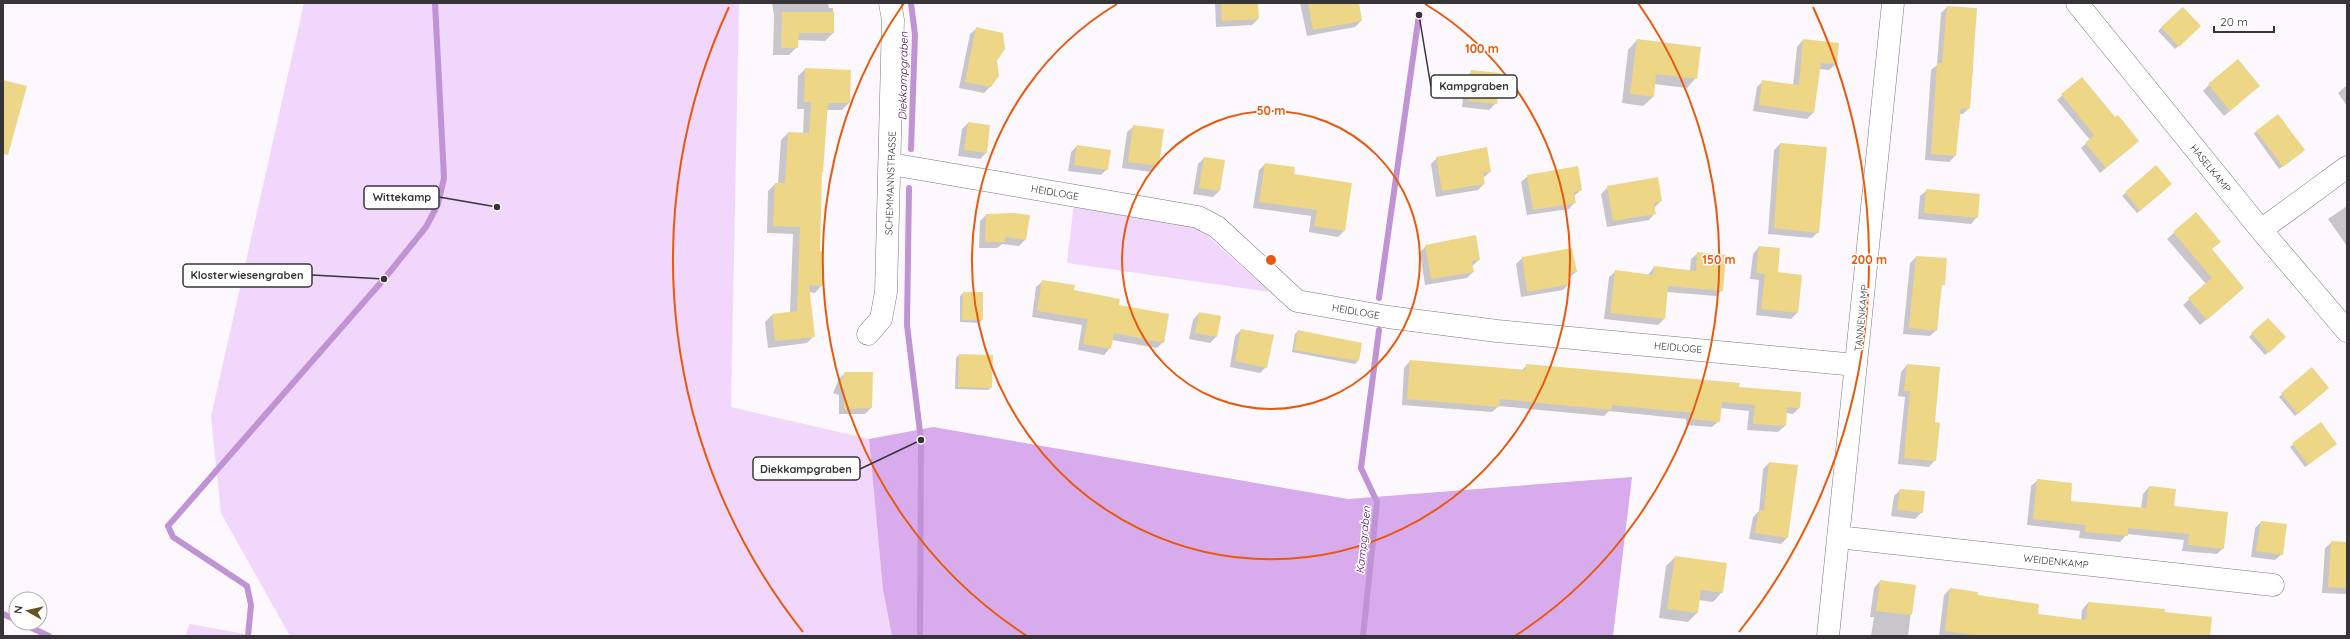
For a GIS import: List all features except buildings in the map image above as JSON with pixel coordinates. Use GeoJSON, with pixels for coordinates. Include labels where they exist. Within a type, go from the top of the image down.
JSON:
{"type":"FeatureCollection","features":[{"type":"Feature","properties":{"kind":"street","name":"SCHEMMANNSTRASSE"},"geometry":{"type":"LineString","coordinates":[[868,334],[881,319],[886,292],[891,164],[893,20],[890,3]]}},
{"type":"Feature","properties":{"kind":"street","name":"TANNENKAMP"},"geometry":{"type":"LineString","coordinates":[[1828,635],[1893,3]]}},
{"type":"Feature","properties":{"kind":"street","name":"HASELKAMP"},"geometry":{"type":"LineString","coordinates":[[2077,3],[2261,230],[2347,331]]}},
{"type":"Feature","properties":{"kind":"street","name":"HEIDLOGE"},"geometry":{"type":"LineString","coordinates":[[891,164],[1198,217],[1217,227],[1298,301],[1388,317],[1498,331],[1856,365]]}},
{"type":"Feature","properties":{"kind":"street"},"geometry":{"type":"LineString","coordinates":[[2261,230],[2347,167]]}},
{"type":"Feature","properties":{"kind":"street","name":"WEIDENKAMP"},"geometry":{"type":"LineString","coordinates":[[1838,537],[2273,585]]}},
{"type":"Feature","properties":{"kind":"shaded area"},"geometry":{"type":"Polygon","coordinates":[[[304,3],[739,3],[731,407],[869,439],[883,590],[892,636],[290,636],[221,513],[211,417],[304,3]]]}},
{"type":"Feature","properties":{"kind":"shaded area"},"geometry":{"type":"Polygon","coordinates":[[[1074,203],[1190,220],[1270,292],[1067,263],[1074,203]]]}},
{"type":"Feature","properties":{"kind":"shaded area"},"geometry":{"type":"Polygon","coordinates":[[[933,427],[1348,499],[1632,477],[1613,636],[892,636],[883,590],[869,439],[933,427]]]}},
{"type":"Feature","properties":{"kind":"shaded area"},"geometry":{"type":"Polygon","coordinates":[[[189,624],[256,636],[186,636],[189,624]]]}},
{"type":"Feature","properties":{"kind":"waterway"},"geometry":{"type":"LineString","coordinates":[[248,636],[251,605],[247,586],[173,537],[168,526],[384,279],[426,227],[438,204],[444,178],[435,3]]}},
{"type":"Feature","properties":{"kind":"waterway","name":"Diekkampgraben"},"geometry":{"type":"LineString","coordinates":[[911,3],[915,35],[911,149]]}},
{"type":"Feature","properties":{"kind":"waterway","name":"Kampgraben"},"geometry":{"type":"LineString","coordinates":[[1379,298],[1419,15]]}},
{"type":"Feature","properties":{"kind":"waterway","name":"Diekkampgraben"},"geometry":{"type":"LineString","coordinates":[[909,188],[907,325],[921,440],[920,636]]}},
{"type":"Feature","properties":{"kind":"waterway","name":"Kampgraben"},"geometry":{"type":"LineString","coordinates":[[1363,636],[1377,502],[1361,468],[1379,330]]}},
{"type":"Feature","properties":{"kind":"waterway"},"geometry":{"type":"LineString","coordinates":[[3,614],[8,616]]}},
{"type":"Feature","properties":{"kind":"waterway"},"geometry":{"type":"LineString","coordinates":[[38,631],[49,636]]}},
{"type":"Feature","properties":{"kind":"place","name":"Kampgraben"},"geometry":{"type":"Point","coordinates":[1419,15]}},
{"type":"Feature","properties":{"kind":"place","name":"Wittekamp"},"geometry":{"type":"Point","coordinates":[497,207]}},
{"type":"Feature","properties":{"kind":"place","name":"Klosterwiesengraben"},"geometry":{"type":"Point","coordinates":[384,279]}},
{"type":"Feature","properties":{"kind":"place","name":"Diekkampgraben"},"geometry":{"type":"Point","coordinates":[921,440]}}]}
